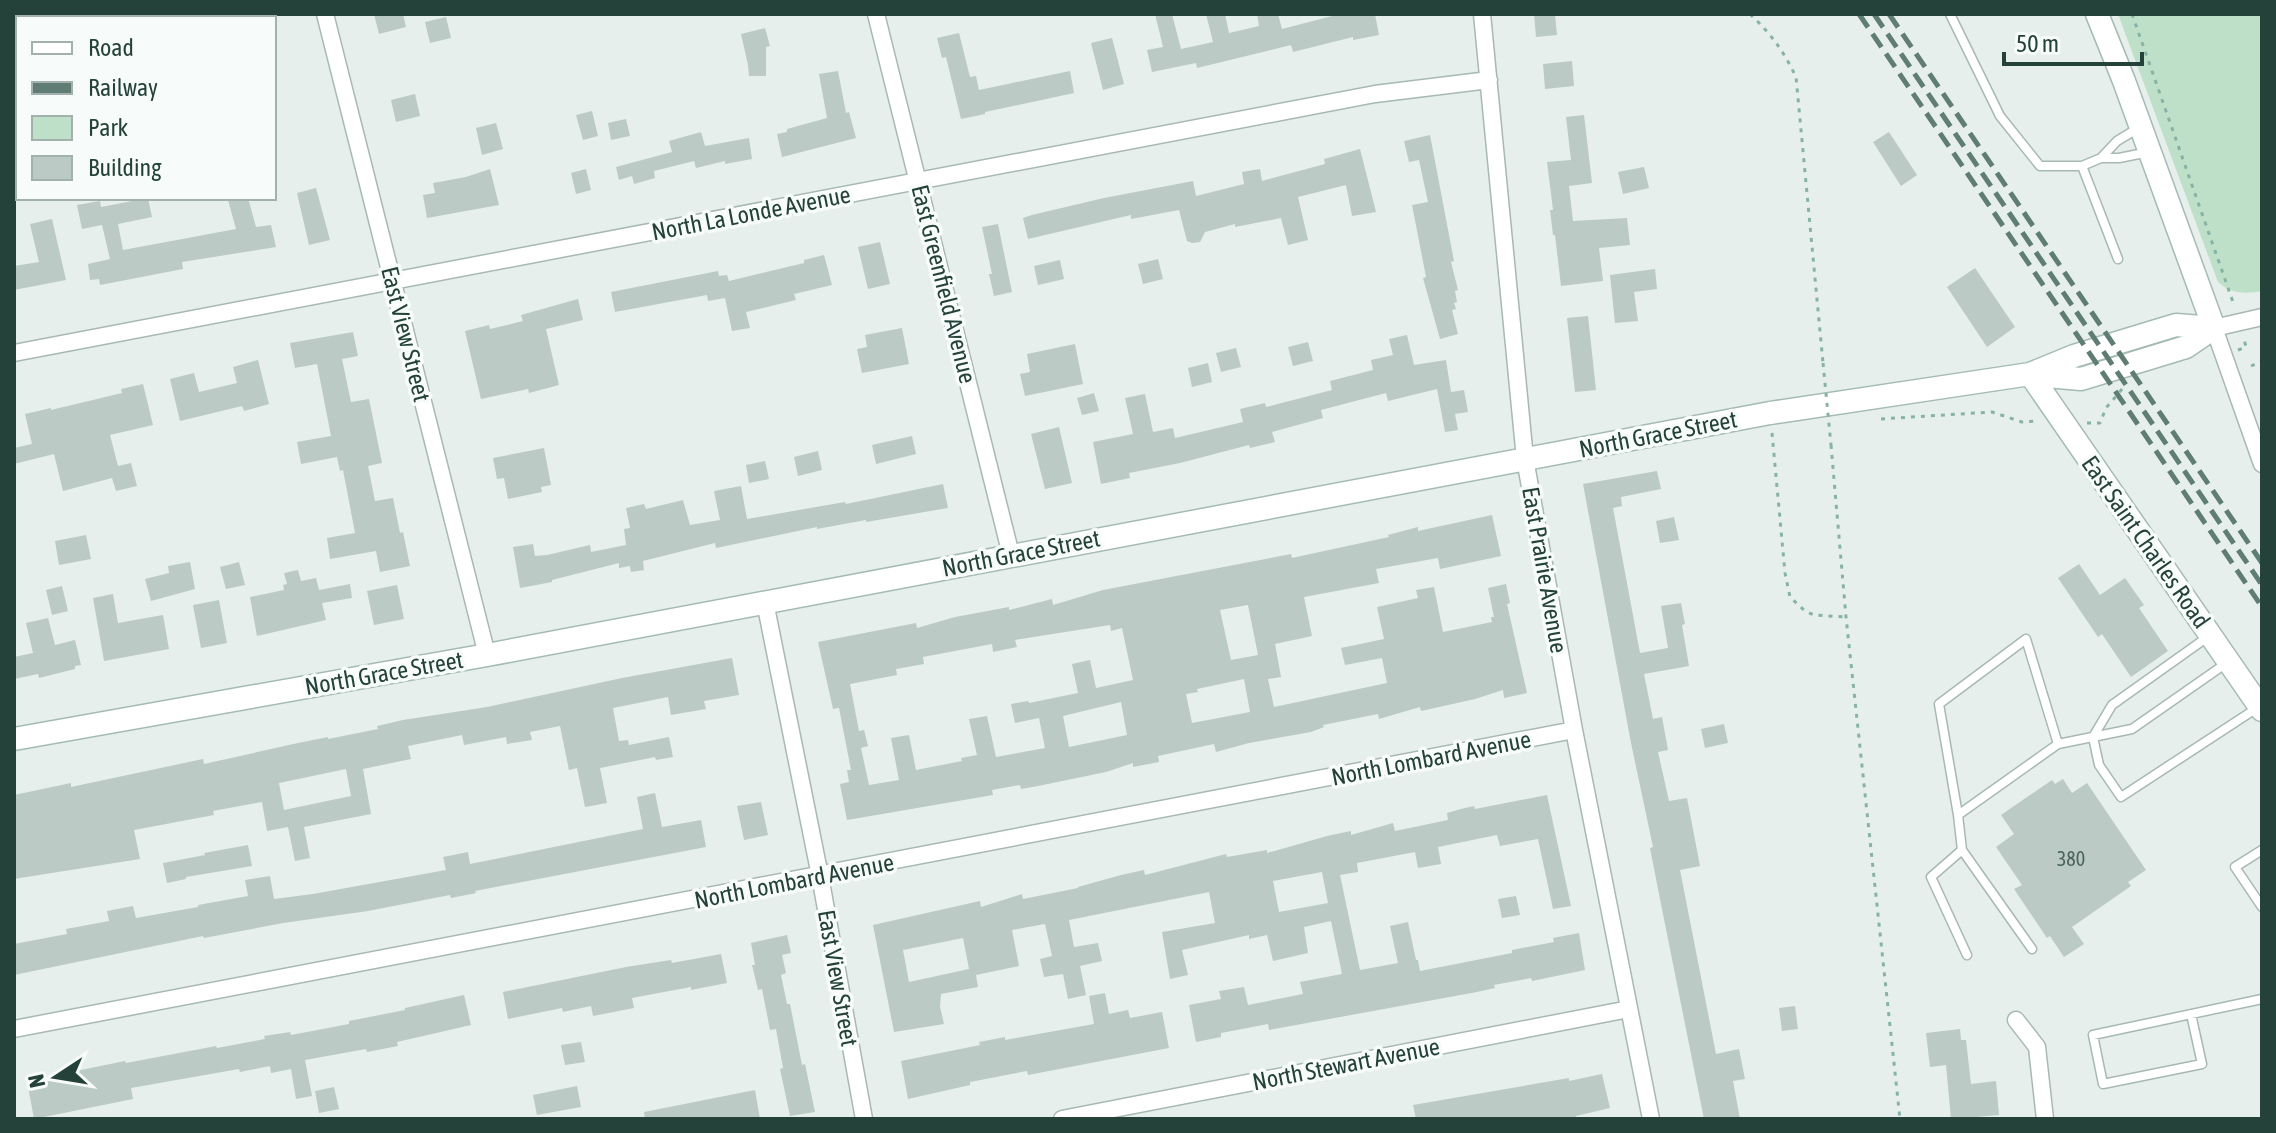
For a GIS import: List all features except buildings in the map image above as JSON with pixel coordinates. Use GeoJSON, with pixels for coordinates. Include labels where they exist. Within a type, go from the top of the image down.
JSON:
{"type":"FeatureCollection","features":[{"type":"Feature","properties":{"kind":"street","name":"East View Street"},"geometry":{"type":"LineString","coordinates":[[325,14],[487,655]]}},
{"type":"Feature","properties":{"kind":"street","name":"East Greenfield Avenue"},"geometry":{"type":"LineString","coordinates":[[876,14],[1011,555]]}},
{"type":"Feature","properties":{"kind":"street","name":"East Prairie Avenue"},"geometry":{"type":"LineString","coordinates":[[1482,14],[1525,459],[1574,730],[1651,1119]]}},
{"type":"Feature","properties":{"kind":"street"},"geometry":{"type":"LineString","coordinates":[[2097,14],[2141,126],[2262,464]]}},
{"type":"Feature","properties":{"kind":"street","name":"North La Londe Avenue"},"geometry":{"type":"LineString","coordinates":[[14,353],[1375,94],[1489,80]]}},
{"type":"Feature","properties":{"kind":"street"},"geometry":{"type":"LineString","coordinates":[[2214,328],[2262,317]]}},
{"type":"Feature","properties":{"kind":"street","name":"North Grace Street"},"geometry":{"type":"LineString","coordinates":[[14,739],[487,655],[1770,413],[2030,374],[2081,379],[2186,347],[2214,328]]}},
{"type":"Feature","properties":{"kind":"street","name":"East Saint Charles Road"},"geometry":{"type":"LineString","coordinates":[[2030,374],[2261,708]]}},
{"type":"Feature","properties":{"kind":"street","name":"East View Street"},"geometry":{"type":"LineString","coordinates":[[765,602],[820,876],[864,1119]]}},
{"type":"Feature","properties":{"kind":"street","name":"North Lombard Avenue"},"geometry":{"type":"LineString","coordinates":[[14,1029],[1574,730]]}},
{"type":"Feature","properties":{"kind":"street","name":"North Stewart Avenue"},"geometry":{"type":"LineString","coordinates":[[1062,1119],[1629,1009]]}},
{"type":"Feature","properties":{"kind":"street"},"geometry":{"type":"LineString","coordinates":[[2016,1020],[2037,1047],[2045,1119]]}},
{"type":"Feature","properties":{"kind":"lane"},"geometry":{"type":"LineString","coordinates":[[1950,14],[2000,116],[2040,166],[2082,166],[2101,158],[2150,152]]}},
{"type":"Feature","properties":{"kind":"lane"},"geometry":{"type":"LineString","coordinates":[[2101,158],[2117,141],[2141,126]]}},
{"type":"Feature","properties":{"kind":"lane"},"geometry":{"type":"LineString","coordinates":[[2082,166],[2118,259]]}},
{"type":"Feature","properties":{"kind":"lane"},"geometry":{"type":"LineString","coordinates":[[2210,635],[2112,705],[2093,737],[2099,765],[2121,797],[2261,708]]}},
{"type":"Feature","properties":{"kind":"lane"},"geometry":{"type":"LineString","coordinates":[[2032,949],[1962,850],[1939,704],[2026,639],[2058,744]]}},
{"type":"Feature","properties":{"kind":"lane"},"geometry":{"type":"LineString","coordinates":[[1958,815],[2058,744],[2132,729],[2229,662]]}},
{"type":"Feature","properties":{"kind":"lane"},"geometry":{"type":"LineString","coordinates":[[1962,850],[1931,877],[1967,955]]}},
{"type":"Feature","properties":{"kind":"lane"},"geometry":{"type":"LineString","coordinates":[[2262,850],[2235,867],[2262,907]]}},
{"type":"Feature","properties":{"kind":"lane"},"geometry":{"type":"LineString","coordinates":[[2191,1014],[2202,1064],[2103,1084],[2093,1035],[2191,1014],[2262,999]]}},
{"type":"Feature","properties":{"kind":"path"},"geometry":{"type":"LineString","coordinates":[[1750,14],[1772,35],[1796,77],[1846,617],[1900,1119]]}},
{"type":"Feature","properties":{"kind":"path"},"geometry":{"type":"LineString","coordinates":[[2132,14],[2228,285]]}},
{"type":"Feature","properties":{"kind":"path"},"geometry":{"type":"LineString","coordinates":[[2251,366],[2262,361]]}},
{"type":"Feature","properties":{"kind":"path"},"geometry":{"type":"LineString","coordinates":[[1879,419],[1992,412],[2022,422],[2037,421]]}},
{"type":"Feature","properties":{"kind":"path"},"geometry":{"type":"LineString","coordinates":[[1770,413],[1790,597],[1814,615],[1846,617]]}},
{"type":"Feature","properties":{"kind":"green space"},"geometry":{"type":"Polygon","coordinates":[[[2118,14],[2262,14],[2262,291],[2238,292],[2218,282],[2118,14]]]}},
{"type":"Feature","properties":{"kind":"railway"},"geometry":{"type":"LineString","coordinates":[[1859,14],[2262,607]]}},
{"type":"Feature","properties":{"kind":"railway"},"geometry":{"type":"LineString","coordinates":[[1874,14],[2262,585]]}},
{"type":"Feature","properties":{"kind":"railway"},"geometry":{"type":"LineString","coordinates":[[1889,14],[2262,563]]}}]}
